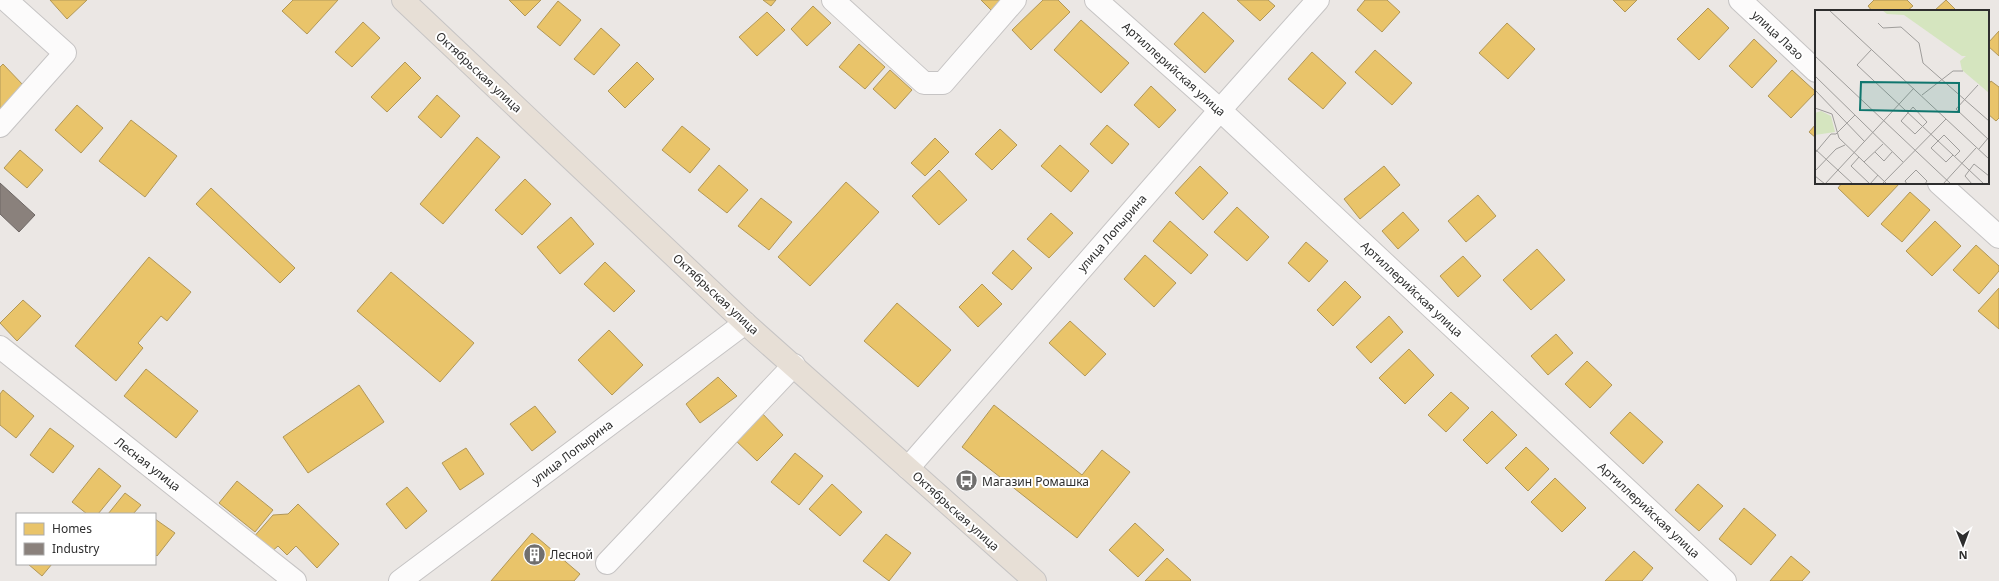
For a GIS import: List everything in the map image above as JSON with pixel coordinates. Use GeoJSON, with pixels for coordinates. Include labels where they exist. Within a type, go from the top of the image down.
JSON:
{"type":"FeatureCollection","features":[{"type":"Feature","properties":{"kind":"main road","name":"Октябрьская улица"},"geometry":{"type":"LineString","coordinates":[[402,0],[745,323],[1035,581]]}},
{"type":"Feature","properties":{"kind":"street"},"geometry":{"type":"LineString","coordinates":[[0,126],[65,53],[6,0]]}},
{"type":"Feature","properties":{"kind":"street"},"geometry":{"type":"LineString","coordinates":[[833,0],[924,83],[943,83],[1015,0]]}},
{"type":"Feature","properties":{"kind":"street","name":"Артиллерийская улица"},"geometry":{"type":"LineString","coordinates":[[1096,0],[1220,110],[1725,581]]}},
{"type":"Feature","properties":{"kind":"street","name":"улица Лопырина"},"geometry":{"type":"LineString","coordinates":[[908,468],[1220,110],[1318,0]]}},
{"type":"Feature","properties":{"kind":"street","name":"улица Лазо"},"geometry":{"type":"LineString","coordinates":[[1740,0],[1815,70]]}},
{"type":"Feature","properties":{"kind":"street"},"geometry":{"type":"LineString","coordinates":[[1940,184],[1999,237]]}},
{"type":"Feature","properties":{"kind":"street","name":"улица Лопырина"},"geometry":{"type":"LineString","coordinates":[[400,581],[745,323]]}},
{"type":"Feature","properties":{"kind":"street","name":"Лесная улица"},"geometry":{"type":"LineString","coordinates":[[0,347],[295,581]]}},
{"type":"Feature","properties":{"kind":"street"},"geometry":{"type":"LineString","coordinates":[[607,563],[794,365]]}},
{"type":"Feature","properties":{"kind":"building: Homes"},"geometry":{"type":"Polygon","coordinates":[[[50,0],[87,0],[67,19],[50,0]]]}},
{"type":"Feature","properties":{"kind":"building: Homes"},"geometry":{"type":"Polygon","coordinates":[[[293,0],[338,0],[307,34],[282,11],[293,0]]]}},
{"type":"Feature","properties":{"kind":"building: Homes"},"geometry":{"type":"Polygon","coordinates":[[[509,0],[541,0],[525,16],[509,0]]]}},
{"type":"Feature","properties":{"kind":"building: Homes"},"geometry":{"type":"Polygon","coordinates":[[[763,0],[776,0],[771,6],[763,0]]]}},
{"type":"Feature","properties":{"kind":"building: Homes"},"geometry":{"type":"Polygon","coordinates":[[[981,0],[1001,0],[991,10],[981,0]]]}},
{"type":"Feature","properties":{"kind":"building: Homes"},"geometry":{"type":"Polygon","coordinates":[[[1043,0],[1058,0],[1070,12],[1031,50],[1012,30],[1043,0]]]}},
{"type":"Feature","properties":{"kind":"building: Homes"},"geometry":{"type":"Polygon","coordinates":[[[1237,0],[1268,0],[1275,6],[1260,21],[1237,0]]]}},
{"type":"Feature","properties":{"kind":"building: Homes"},"geometry":{"type":"Polygon","coordinates":[[[1365,0],[1387,0],[1400,12],[1382,32],[1357,10],[1365,0]]]}},
{"type":"Feature","properties":{"kind":"building: Homes"},"geometry":{"type":"Polygon","coordinates":[[[1613,0],[1637,0],[1625,12],[1613,0]]]}},
{"type":"Feature","properties":{"kind":"building: Homes"},"geometry":{"type":"Polygon","coordinates":[[[1874,0],[1907,0],[1913,6],[1908,10],[1871,10],[1868,6],[1874,0]]]}},
{"type":"Feature","properties":{"kind":"building: Homes"},"geometry":{"type":"Polygon","coordinates":[[[1946,0],[1956,10],[1935,10],[1946,0]]]}},
{"type":"Feature","properties":{"kind":"building: Homes"},"geometry":{"type":"Polygon","coordinates":[[[558,1],[581,20],[560,46],[537,27],[558,1]]]}},
{"type":"Feature","properties":{"kind":"building: Homes"},"geometry":{"type":"Polygon","coordinates":[[[813,6],[831,23],[807,46],[791,29],[813,6]]]}},
{"type":"Feature","properties":{"kind":"building: Homes"},"geometry":{"type":"Polygon","coordinates":[[[1708,8],[1729,28],[1699,60],[1677,39],[1708,8]]]}},
{"type":"Feature","properties":{"kind":"building: Homes"},"geometry":{"type":"Polygon","coordinates":[[[767,12],[785,30],[757,56],[739,37],[767,12]]]}},
{"type":"Feature","properties":{"kind":"building: Homes"},"geometry":{"type":"Polygon","coordinates":[[[1203,12],[1234,41],[1205,73],[1174,44],[1203,12]]]}},
{"type":"Feature","properties":{"kind":"building: Homes"},"geometry":{"type":"Polygon","coordinates":[[[1081,20],[1129,63],[1101,93],[1054,50],[1081,20]]]}},
{"type":"Feature","properties":{"kind":"building: Homes"},"geometry":{"type":"Polygon","coordinates":[[[363,22],[380,38],[352,67],[335,52],[363,22]]]}},
{"type":"Feature","properties":{"kind":"building: Homes"},"geometry":{"type":"Polygon","coordinates":[[[1507,23],[1535,49],[1508,79],[1479,53],[1507,23]]]}},
{"type":"Feature","properties":{"kind":"building: Homes"},"geometry":{"type":"Polygon","coordinates":[[[601,28],[620,45],[594,75],[574,59],[601,28]]]}},
{"type":"Feature","properties":{"kind":"building: Homes"},"geometry":{"type":"Polygon","coordinates":[[[1999,31],[1999,56],[1989,47],[1989,42],[1999,31]]]}},
{"type":"Feature","properties":{"kind":"building: Homes"},"geometry":{"type":"Polygon","coordinates":[[[1754,39],[1777,61],[1752,88],[1729,66],[1754,39]]]}},
{"type":"Feature","properties":{"kind":"building: Homes"},"geometry":{"type":"Polygon","coordinates":[[[859,44],[885,67],[865,89],[839,67],[859,44]]]}},
{"type":"Feature","properties":{"kind":"building: Homes"},"geometry":{"type":"Polygon","coordinates":[[[1375,50],[1412,83],[1392,105],[1355,72],[1375,50]]]}},
{"type":"Feature","properties":{"kind":"building: Homes"},"geometry":{"type":"Polygon","coordinates":[[[1312,52],[1346,83],[1323,109],[1288,79],[1312,52]]]}},
{"type":"Feature","properties":{"kind":"building: Homes"},"geometry":{"type":"Polygon","coordinates":[[[405,62],[421,78],[387,112],[371,97],[405,62]]]}},
{"type":"Feature","properties":{"kind":"building: Homes"},"geometry":{"type":"Polygon","coordinates":[[[637,62],[654,79],[625,108],[608,91],[637,62]]]}},
{"type":"Feature","properties":{"kind":"building: Homes"},"geometry":{"type":"Polygon","coordinates":[[[3,64],[24,86],[0,109],[0,67],[3,64]]]}},
{"type":"Feature","properties":{"kind":"building: Homes"},"geometry":{"type":"Polygon","coordinates":[[[890,70],[912,90],[895,109],[873,89],[890,70]]]}},
{"type":"Feature","properties":{"kind":"building: Homes"},"geometry":{"type":"Polygon","coordinates":[[[1792,70],[1815,91],[1815,93],[1791,118],[1768,96],[1792,70]]]}},
{"type":"Feature","properties":{"kind":"building: Homes"},"geometry":{"type":"Polygon","coordinates":[[[1991,81],[1999,87],[1999,118],[1996,121],[1989,115],[1989,84],[1991,81]]]}},
{"type":"Feature","properties":{"kind":"building: Homes"},"geometry":{"type":"Polygon","coordinates":[[[1151,86],[1176,110],[1159,128],[1134,105],[1151,86]]]}},
{"type":"Feature","properties":{"kind":"building: Homes"},"geometry":{"type":"Polygon","coordinates":[[[437,95],[460,116],[441,138],[418,117],[437,95]]]}},
{"type":"Feature","properties":{"kind":"building: Homes"},"geometry":{"type":"Polygon","coordinates":[[[77,105],[103,128],[81,153],[55,130],[77,105]]]}},
{"type":"Feature","properties":{"kind":"building: Homes"},"geometry":{"type":"Polygon","coordinates":[[[131,120],[177,156],[145,197],[99,161],[131,120]]]}},
{"type":"Feature","properties":{"kind":"building: Homes"},"geometry":{"type":"Polygon","coordinates":[[[1107,125],[1129,144],[1112,164],[1090,144],[1107,125]]]}},
{"type":"Feature","properties":{"kind":"building: Homes"},"geometry":{"type":"Polygon","coordinates":[[[1815,125],[1815,137],[1809,132],[1815,125]]]}},
{"type":"Feature","properties":{"kind":"building: Homes"},"geometry":{"type":"Polygon","coordinates":[[[682,126],[710,149],[690,173],[662,150],[682,126]]]}},
{"type":"Feature","properties":{"kind":"building: Homes"},"geometry":{"type":"Polygon","coordinates":[[[1000,129],[1017,145],[992,170],[975,154],[1000,129]]]}},
{"type":"Feature","properties":{"kind":"building: Homes"},"geometry":{"type":"Polygon","coordinates":[[[477,137],[500,157],[443,224],[420,204],[477,137]]]}},
{"type":"Feature","properties":{"kind":"building: Homes"},"geometry":{"type":"Polygon","coordinates":[[[935,138],[949,152],[925,176],[911,163],[935,138]]]}},
{"type":"Feature","properties":{"kind":"building: Homes"},"geometry":{"type":"Polygon","coordinates":[[[1060,145],[1089,171],[1071,192],[1041,166],[1060,145]]]}},
{"type":"Feature","properties":{"kind":"building: Homes"},"geometry":{"type":"Polygon","coordinates":[[[20,150],[43,170],[27,188],[4,168],[20,150]]]}},
{"type":"Feature","properties":{"kind":"building: Homes"},"geometry":{"type":"Polygon","coordinates":[[[719,165],[748,190],[727,213],[698,190],[719,165]]]}},
{"type":"Feature","properties":{"kind":"building: Homes"},"geometry":{"type":"Polygon","coordinates":[[[1200,166],[1228,193],[1203,220],[1175,193],[1200,166]]]}},
{"type":"Feature","properties":{"kind":"building: Homes"},"geometry":{"type":"Polygon","coordinates":[[[1384,166],[1400,185],[1360,219],[1344,199],[1384,166]]]}},
{"type":"Feature","properties":{"kind":"building: Homes"},"geometry":{"type":"Polygon","coordinates":[[[939,170],[967,200],[939,225],[912,196],[939,170]]]}},
{"type":"Feature","properties":{"kind":"building: Homes"},"geometry":{"type":"Polygon","coordinates":[[[525,179],[551,204],[522,235],[495,210],[525,179]]]}},
{"type":"Feature","properties":{"kind":"building: Homes"},"geometry":{"type":"Polygon","coordinates":[[[846,182],[879,212],[810,286],[778,257],[846,182]]]}},
{"type":"Feature","properties":{"kind":"building: Homes"},"geometry":{"type":"Polygon","coordinates":[[[1841,184],[1899,184],[1868,217],[1838,188],[1841,184]]]}},
{"type":"Feature","properties":{"kind":"building: Homes"},"geometry":{"type":"Polygon","coordinates":[[[211,188],[295,268],[280,283],[196,204],[211,188]]]}},
{"type":"Feature","properties":{"kind":"building: Homes"},"geometry":{"type":"Polygon","coordinates":[[[1910,192],[1930,210],[1902,242],[1881,224],[1910,192]]]}},
{"type":"Feature","properties":{"kind":"building: Homes"},"geometry":{"type":"Polygon","coordinates":[[[1478,195],[1496,216],[1466,242],[1448,221],[1478,195]]]}},
{"type":"Feature","properties":{"kind":"building: Homes"},"geometry":{"type":"Polygon","coordinates":[[[761,198],[792,222],[769,250],[738,226],[761,198]]]}},
{"type":"Feature","properties":{"kind":"building: Homes"},"geometry":{"type":"Polygon","coordinates":[[[1237,207],[1269,237],[1247,261],[1214,232],[1237,207]]]}},
{"type":"Feature","properties":{"kind":"building: Homes"},"geometry":{"type":"Polygon","coordinates":[[[1403,212],[1419,230],[1398,249],[1382,231],[1403,212]]]}},
{"type":"Feature","properties":{"kind":"building: Homes"},"geometry":{"type":"Polygon","coordinates":[[[1051,213],[1073,233],[1049,258],[1027,239],[1051,213]]]}},
{"type":"Feature","properties":{"kind":"building: Homes"},"geometry":{"type":"Polygon","coordinates":[[[571,217],[594,244],[560,274],[537,247],[571,217]]]}},
{"type":"Feature","properties":{"kind":"building: Homes"},"geometry":{"type":"Polygon","coordinates":[[[1170,221],[1208,255],[1191,274],[1153,241],[1170,221]]]}},
{"type":"Feature","properties":{"kind":"building: Homes"},"geometry":{"type":"Polygon","coordinates":[[[1935,221],[1961,246],[1932,276],[1906,251],[1935,221]]]}},
{"type":"Feature","properties":{"kind":"building: Homes"},"geometry":{"type":"Polygon","coordinates":[[[1306,242],[1328,261],[1309,282],[1288,263],[1306,242]]]}},
{"type":"Feature","properties":{"kind":"building: Homes"},"geometry":{"type":"Polygon","coordinates":[[[1976,245],[1999,266],[1999,271],[1979,294],[1953,270],[1976,245]]]}},
{"type":"Feature","properties":{"kind":"building: Homes"},"geometry":{"type":"Polygon","coordinates":[[[1537,249],[1565,280],[1531,310],[1503,280],[1537,249]]]}},
{"type":"Feature","properties":{"kind":"building: Homes"},"geometry":{"type":"Polygon","coordinates":[[[1013,250],[1032,268],[1012,290],[992,273],[1013,250]]]}},
{"type":"Feature","properties":{"kind":"building: Homes"},"geometry":{"type":"Polygon","coordinates":[[[1145,255],[1176,283],[1154,307],[1124,279],[1145,255]]]}},
{"type":"Feature","properties":{"kind":"building: Homes"},"geometry":{"type":"Polygon","coordinates":[[[1463,256],[1481,276],[1458,297],[1440,276],[1463,256]]]}},
{"type":"Feature","properties":{"kind":"building: Homes"},"geometry":{"type":"Polygon","coordinates":[[[149,257],[191,292],[167,321],[161,316],[138,343],[143,348],[116,381],[75,346],[149,257]]]}},
{"type":"Feature","properties":{"kind":"building: Homes"},"geometry":{"type":"Polygon","coordinates":[[[605,262],[635,291],[614,312],[584,284],[605,262]]]}},
{"type":"Feature","properties":{"kind":"building: Homes"},"geometry":{"type":"Polygon","coordinates":[[[391,272],[474,343],[440,382],[357,311],[391,272]]]}},
{"type":"Feature","properties":{"kind":"building: Homes"},"geometry":{"type":"Polygon","coordinates":[[[1345,281],[1361,297],[1333,326],[1317,310],[1345,281]]]}},
{"type":"Feature","properties":{"kind":"building: Homes"},"geometry":{"type":"Polygon","coordinates":[[[982,284],[1002,304],[978,327],[959,307],[982,284]]]}},
{"type":"Feature","properties":{"kind":"building: Homes"},"geometry":{"type":"Polygon","coordinates":[[[1999,288],[1999,329],[1978,311],[1999,288]]]}},
{"type":"Feature","properties":{"kind":"building: Homes"},"geometry":{"type":"Polygon","coordinates":[[[23,300],[41,316],[17,341],[0,323],[23,300]]]}},
{"type":"Feature","properties":{"kind":"building: Homes"},"geometry":{"type":"Polygon","coordinates":[[[897,303],[951,350],[918,387],[864,341],[897,303]]]}},
{"type":"Feature","properties":{"kind":"building: Homes"},"geometry":{"type":"Polygon","coordinates":[[[1389,316],[1403,332],[1371,363],[1356,347],[1389,316]]]}},
{"type":"Feature","properties":{"kind":"building: Homes"},"geometry":{"type":"Polygon","coordinates":[[[1070,321],[1106,354],[1085,376],[1049,343],[1070,321]]]}},
{"type":"Feature","properties":{"kind":"building: Homes"},"geometry":{"type":"Polygon","coordinates":[[[609,330],[643,365],[612,395],[578,360],[609,330]]]}},
{"type":"Feature","properties":{"kind":"building: Homes"},"geometry":{"type":"Polygon","coordinates":[[[1556,334],[1573,353],[1548,375],[1531,356],[1556,334]]]}},
{"type":"Feature","properties":{"kind":"building: Homes"},"geometry":{"type":"Polygon","coordinates":[[[1409,349],[1434,375],[1405,404],[1379,378],[1409,349]]]}},
{"type":"Feature","properties":{"kind":"building: Homes"},"geometry":{"type":"Polygon","coordinates":[[[1587,361],[1612,385],[1590,408],[1565,384],[1587,361]]]}},
{"type":"Feature","properties":{"kind":"building: Homes"},"geometry":{"type":"Polygon","coordinates":[[[146,369],[198,411],[176,438],[124,396],[146,369]]]}},
{"type":"Feature","properties":{"kind":"building: Homes"},"geometry":{"type":"Polygon","coordinates":[[[718,377],[737,396],[700,423],[686,404],[718,377]]]}},
{"type":"Feature","properties":{"kind":"building: Homes"},"geometry":{"type":"Polygon","coordinates":[[[359,385],[384,422],[308,473],[283,437],[359,385]]]}},
{"type":"Feature","properties":{"kind":"building: Homes"},"geometry":{"type":"Polygon","coordinates":[[[3,390],[34,416],[16,438],[0,425],[0,394],[3,390]]]}},
{"type":"Feature","properties":{"kind":"building: Homes"},"geometry":{"type":"Polygon","coordinates":[[[1451,392],[1469,408],[1446,432],[1428,415],[1451,392]]]}},
{"type":"Feature","properties":{"kind":"building: Homes"},"geometry":{"type":"Polygon","coordinates":[[[994,405],[1082,475],[1102,450],[1130,472],[1077,538],[962,447],[994,405]]]}},
{"type":"Feature","properties":{"kind":"building: Homes"},"geometry":{"type":"Polygon","coordinates":[[[535,406],[556,432],[532,451],[510,424],[535,406]]]}},
{"type":"Feature","properties":{"kind":"building: Homes"},"geometry":{"type":"Polygon","coordinates":[[[759,410],[783,435],[757,461],[732,437],[759,410]]]}},
{"type":"Feature","properties":{"kind":"building: Homes"},"geometry":{"type":"Polygon","coordinates":[[[1492,411],[1517,435],[1487,464],[1463,440],[1492,411]]]}},
{"type":"Feature","properties":{"kind":"building: Homes"},"geometry":{"type":"Polygon","coordinates":[[[1630,412],[1663,442],[1643,464],[1610,433],[1630,412]]]}},
{"type":"Feature","properties":{"kind":"building: Homes"},"geometry":{"type":"Polygon","coordinates":[[[50,428],[74,446],[53,473],[30,455],[50,428]]]}},
{"type":"Feature","properties":{"kind":"building: Homes"},"geometry":{"type":"Polygon","coordinates":[[[1526,447],[1549,469],[1528,491],[1505,468],[1526,447]]]}},
{"type":"Feature","properties":{"kind":"building: Homes"},"geometry":{"type":"Polygon","coordinates":[[[466,448],[484,474],[460,490],[442,463],[466,448]]]}},
{"type":"Feature","properties":{"kind":"building: Homes"},"geometry":{"type":"Polygon","coordinates":[[[795,453],[823,476],[799,505],[771,482],[795,453]]]}},
{"type":"Feature","properties":{"kind":"building: Homes"},"geometry":{"type":"Polygon","coordinates":[[[99,468],[121,486],[99,513],[86,513],[72,502],[99,468]]]}},
{"type":"Feature","properties":{"kind":"building: Homes"},"geometry":{"type":"Polygon","coordinates":[[[1555,478],[1586,508],[1562,532],[1531,502],[1555,478]]]}},
{"type":"Feature","properties":{"kind":"building: Homes"},"geometry":{"type":"Polygon","coordinates":[[[237,481],[273,510],[255,532],[219,503],[237,481]]]}},
{"type":"Feature","properties":{"kind":"building: Homes"},"geometry":{"type":"Polygon","coordinates":[[[832,484],[862,512],[840,536],[809,509],[832,484]]]}},
{"type":"Feature","properties":{"kind":"building: Homes"},"geometry":{"type":"Polygon","coordinates":[[[1698,484],[1723,506],[1699,531],[1675,510],[1698,484]]]}},
{"type":"Feature","properties":{"kind":"building: Homes"},"geometry":{"type":"Polygon","coordinates":[[[407,487],[427,511],[406,529],[386,504],[407,487]]]}},
{"type":"Feature","properties":{"kind":"building: Homes"},"geometry":{"type":"Polygon","coordinates":[[[125,493],[141,505],[134,513],[109,513],[125,493]]]}},
{"type":"Feature","properties":{"kind":"building: Homes"},"geometry":{"type":"Polygon","coordinates":[[[298,504],[339,544],[317,568],[296,546],[287,555],[278,546],[270,553],[252,539],[273,515],[288,514],[298,504]]]}},
{"type":"Feature","properties":{"kind":"building: Homes"},"geometry":{"type":"Polygon","coordinates":[[[1744,508],[1776,535],[1751,565],[1719,539],[1744,508]]]}},
{"type":"Feature","properties":{"kind":"building: Homes"},"geometry":{"type":"Polygon","coordinates":[[[156,520],[175,533],[157,556],[156,555],[156,520]]]}},
{"type":"Feature","properties":{"kind":"building: Homes"},"geometry":{"type":"Polygon","coordinates":[[[1135,523],[1164,550],[1138,577],[1109,550],[1135,523]]]}},
{"type":"Feature","properties":{"kind":"building: Homes","name":"Лесной"},"geometry":{"type":"Polygon","coordinates":[[[532,533],[580,574],[574,581],[491,581],[532,533]]]}},
{"type":"Feature","properties":{"kind":"building: Homes"},"geometry":{"type":"Polygon","coordinates":[[[886,534],[911,553],[889,581],[863,561],[886,534]]]}},
{"type":"Feature","properties":{"kind":"building: Homes"},"geometry":{"type":"Polygon","coordinates":[[[1634,551],[1653,568],[1642,581],[1605,581],[1634,551]]]}},
{"type":"Feature","properties":{"kind":"building: Homes"},"geometry":{"type":"Polygon","coordinates":[[[1791,556],[1810,572],[1802,581],[1770,581],[1791,556]]]}},
{"type":"Feature","properties":{"kind":"building: Homes"},"geometry":{"type":"Polygon","coordinates":[[[1167,558],[1191,580],[1145,581],[1167,558]]]}},
{"type":"Feature","properties":{"kind":"building: Homes"},"geometry":{"type":"Polygon","coordinates":[[[29,565],[51,565],[42,576],[29,565]]]}},
{"type":"Feature","properties":{"kind":"building: Industry"},"geometry":{"type":"Polygon","coordinates":[[[0,183],[35,215],[19,232],[0,214],[0,183]]]}},
{"type":"Feature","properties":{"kind":"place","name":"Магазин Ромашка"},"geometry":{"type":"Point","coordinates":[967,481]}},
{"type":"Feature","properties":{"kind":"place","name":"Лесной"},"geometry":{"type":"Point","coordinates":[535,554]}}]}
